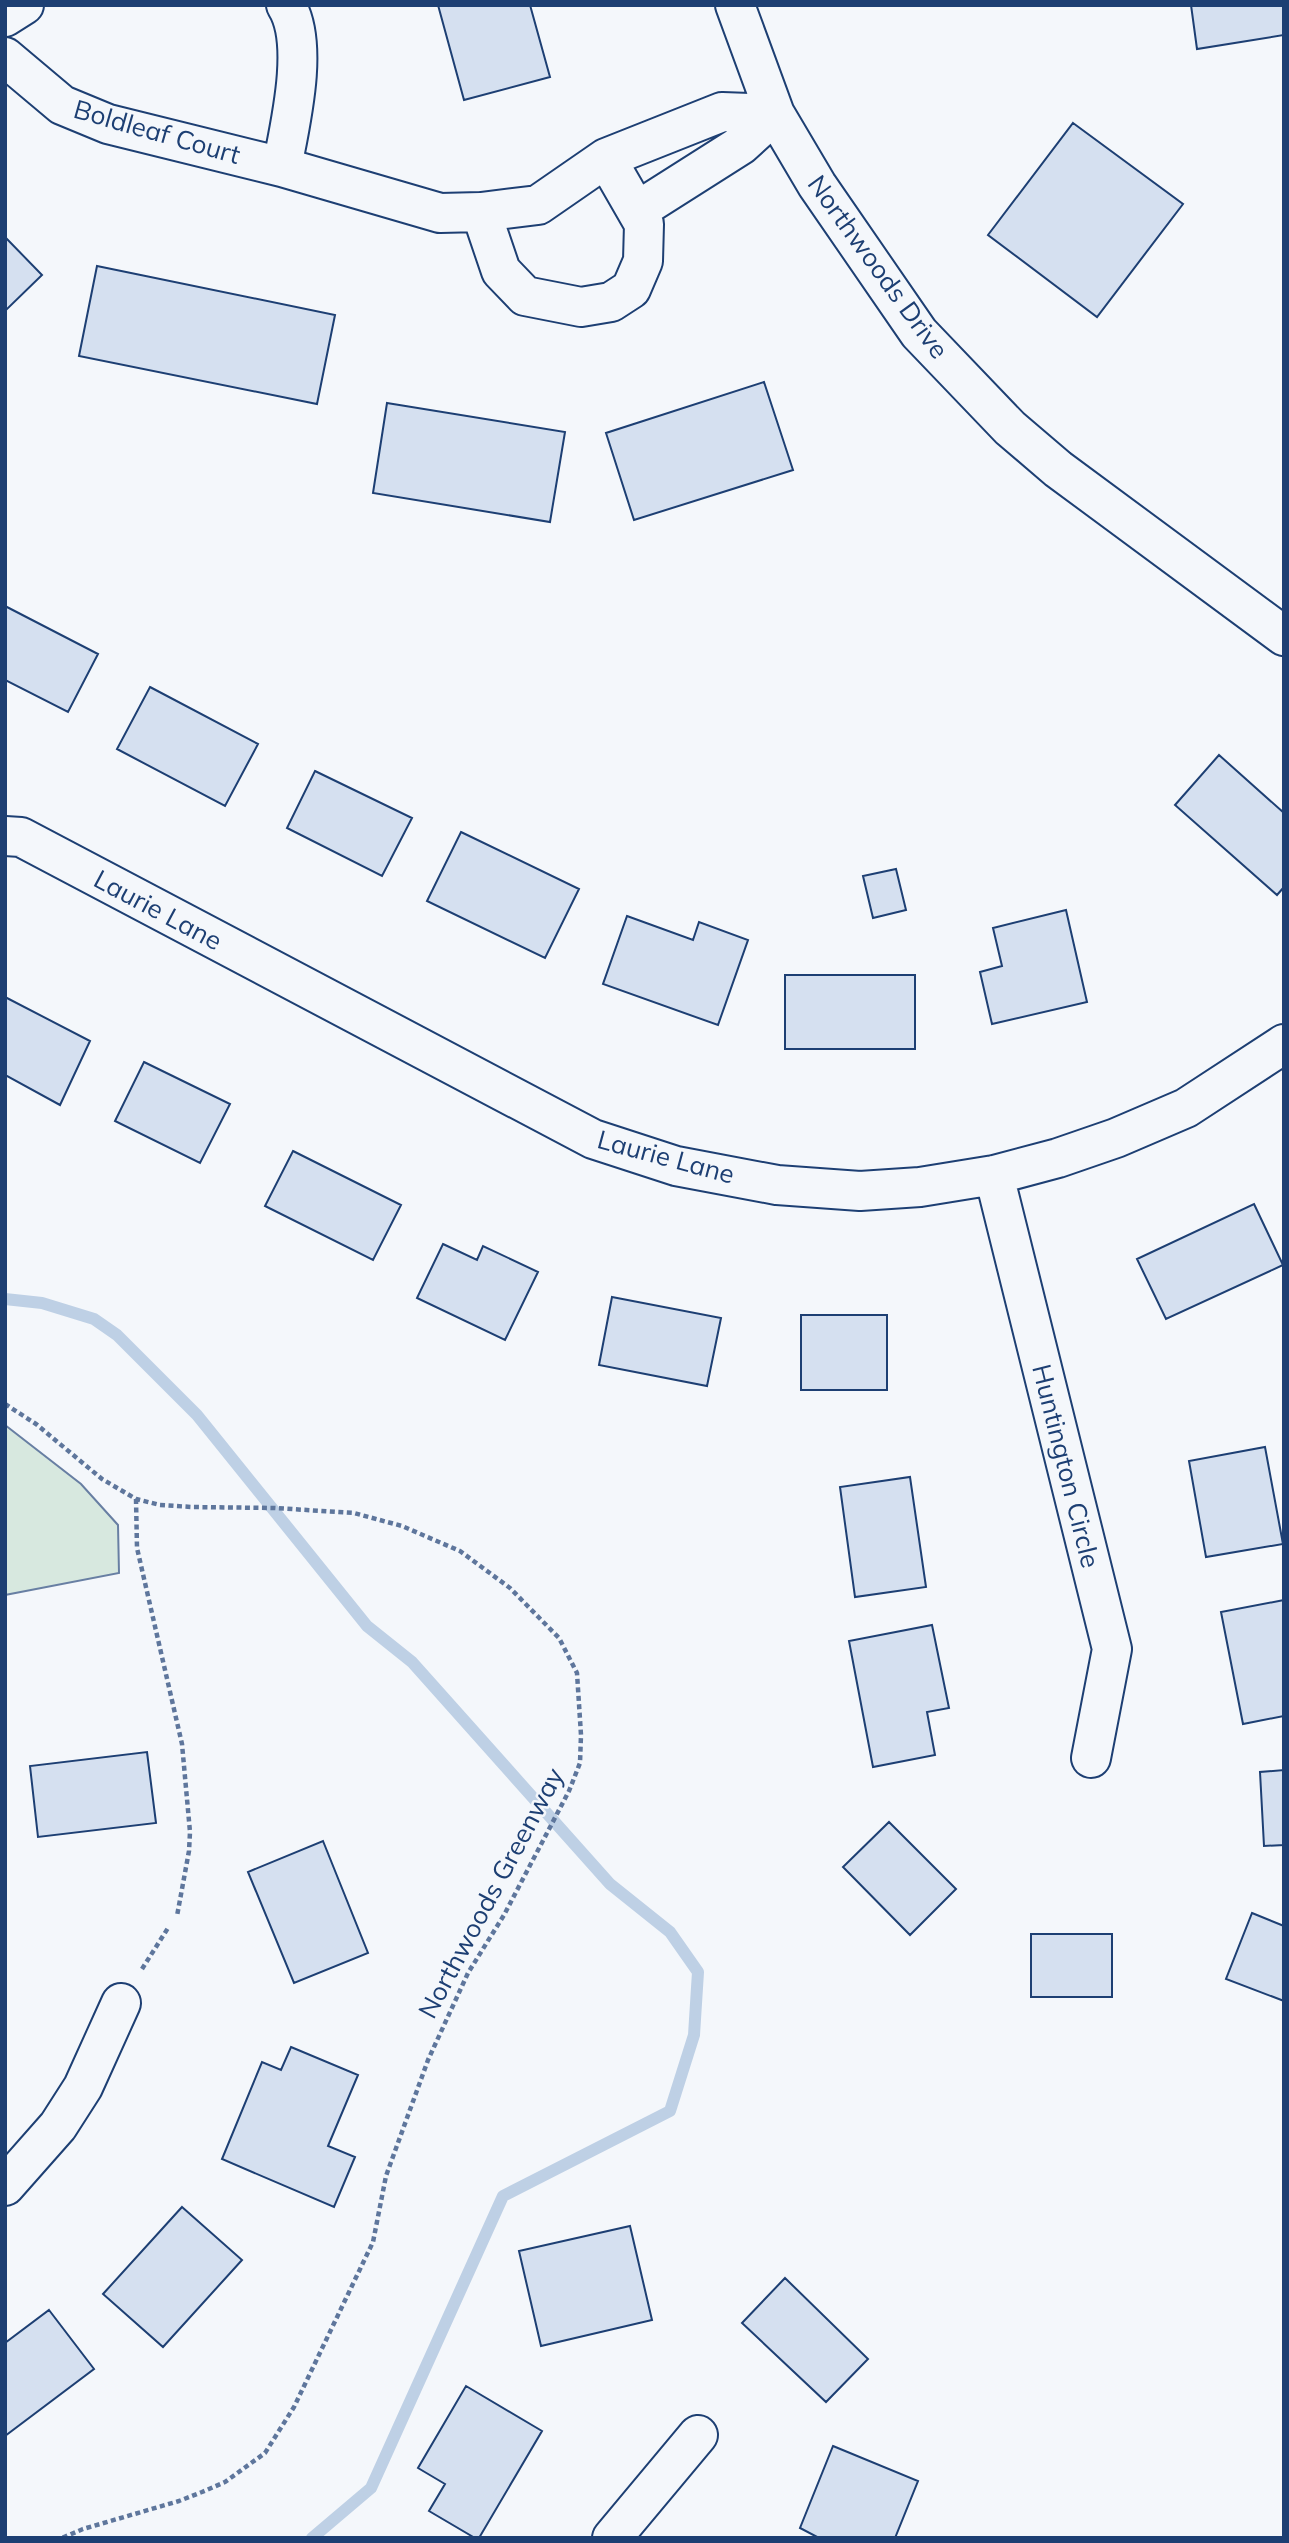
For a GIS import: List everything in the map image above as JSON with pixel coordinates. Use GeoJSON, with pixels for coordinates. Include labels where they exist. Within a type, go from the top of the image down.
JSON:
{"type":"FeatureCollection","features":[{"type":"Feature","properties":{"kind":"street"},"geometry":{"type":"LineString","coordinates":[[5,17],[24,5]]}},
{"type":"Feature","properties":{"kind":"street"},"geometry":{"type":"LineString","coordinates":[[282,167],[294,103],[298,55],[291,13],[286,5]]}},
{"type":"Feature","properties":{"kind":"street","name":"Northwoods Drive"},"geometry":{"type":"LineString","coordinates":[[735,5],[775,114],[857,246],[919,333],[1010,428],[1058,469],[1284,636]]}},
{"type":"Feature","properties":{"kind":"street","name":"Boldleaf Court"},"geometry":{"type":"LineString","coordinates":[[5,57],[62,106],[108,124],[282,167],[440,213],[481,212],[538,205],[606,158],[722,112],[775,114]]}},
{"type":"Feature","properties":{"kind":"street"},"geometry":{"type":"LineString","coordinates":[[637,211],[741,145],[775,114]]}},
{"type":"Feature","properties":{"kind":"street"},"geometry":{"type":"LineString","coordinates":[[481,212],[501,271],[525,296],[581,307],[611,302],[631,289],[643,261],[644,224],[606,158]]}},
{"type":"Feature","properties":{"kind":"street","name":"Laurie Lane"},"geometry":{"type":"LineString","coordinates":[[5,836],[21,837],[593,1139],[676,1166],[777,1185],[860,1191],[920,1187],[994,1175],[1058,1158],[1116,1138],[1186,1108],[1284,1044]]}},
{"type":"Feature","properties":{"kind":"street","name":"Huntington Circle"},"geometry":{"type":"LineString","coordinates":[[994,1175],[1112,1649],[1091,1758]]}},
{"type":"Feature","properties":{"kind":"street"},"geometry":{"type":"LineString","coordinates":[[5,2186],[58,2126],[82,2087],[121,2003]]}},
{"type":"Feature","properties":{"kind":"street"},"geometry":{"type":"LineString","coordinates":[[612,2538],[698,2435]]}},
{"type":"Feature","properties":{"kind":"path","name":"Northwoods Greenway"},"geometry":{"type":"LineString","coordinates":[[5,1404],[36,1424],[102,1479],[136,1499],[160,1505],[354,1513],[432,1537],[460,1551],[535,1612],[559,1638],[577,1673],[581,1735],[580,1763],[569,1791],[504,1915],[455,1997],[428,2060],[386,2176],[373,2242],[294,2407],[265,2453],[225,2482],[202,2492],[62,2538]]}},
{"type":"Feature","properties":{"kind":"path"},"geometry":{"type":"LineString","coordinates":[[136,1499],[137,1548],[182,1744],[190,1832],[177,1916]]}},
{"type":"Feature","properties":{"kind":"shaded area"},"geometry":{"type":"Polygon","coordinates":[[[5,1425],[81,1484],[118,1525],[119,1573],[5,1595],[5,1425]]]}},
{"type":"Feature","properties":{"kind":"building"},"geometry":{"type":"Polygon","coordinates":[[[438,5],[530,5],[550,77],[464,100],[438,5]]]}},
{"type":"Feature","properties":{"kind":"building"},"geometry":{"type":"Polygon","coordinates":[[[1191,5],[1284,5],[1284,35],[1197,49],[1191,5]]]}},
{"type":"Feature","properties":{"kind":"building"},"geometry":{"type":"Polygon","coordinates":[[[1073,123],[1183,204],[1097,317],[988,235],[1073,123]]]}},
{"type":"Feature","properties":{"kind":"building"},"geometry":{"type":"Polygon","coordinates":[[[5,237],[42,275],[5,311],[5,237]]]}},
{"type":"Feature","properties":{"kind":"building"},"geometry":{"type":"Polygon","coordinates":[[[97,266],[335,315],[317,404],[79,356],[97,266]]]}},
{"type":"Feature","properties":{"kind":"building"},"geometry":{"type":"Polygon","coordinates":[[[764,382],[793,470],[634,520],[606,433],[764,382]]]}},
{"type":"Feature","properties":{"kind":"building"},"geometry":{"type":"Polygon","coordinates":[[[387,403],[565,432],[550,522],[373,493],[387,403]]]}},
{"type":"Feature","properties":{"kind":"building"},"geometry":{"type":"Polygon","coordinates":[[[5,606],[98,654],[68,712],[5,680],[5,606]]]}},
{"type":"Feature","properties":{"kind":"building"},"geometry":{"type":"Polygon","coordinates":[[[150,687],[258,744],[225,806],[117,749],[150,687]]]}},
{"type":"Feature","properties":{"kind":"building"},"geometry":{"type":"Polygon","coordinates":[[[1219,755],[1284,813],[1284,887],[1277,895],[1175,805],[1219,755]]]}},
{"type":"Feature","properties":{"kind":"building"},"geometry":{"type":"Polygon","coordinates":[[[315,771],[412,818],[382,876],[287,828],[315,771]]]}},
{"type":"Feature","properties":{"kind":"building"},"geometry":{"type":"Polygon","coordinates":[[[461,832],[579,889],[545,958],[427,901],[461,832]]]}},
{"type":"Feature","properties":{"kind":"building"},"geometry":{"type":"Polygon","coordinates":[[[896,869],[906,910],[873,918],[863,876],[896,869]]]}},
{"type":"Feature","properties":{"kind":"building"},"geometry":{"type":"Polygon","coordinates":[[[1066,910],[1087,1002],[992,1024],[980,972],[1002,966],[993,928],[1066,910]]]}},
{"type":"Feature","properties":{"kind":"building"},"geometry":{"type":"Polygon","coordinates":[[[627,916],[693,940],[699,922],[748,940],[718,1025],[603,984],[627,916]]]}},
{"type":"Feature","properties":{"kind":"building"},"geometry":{"type":"Polygon","coordinates":[[[785,975],[915,975],[915,1049],[785,1049],[785,975]]]}},
{"type":"Feature","properties":{"kind":"building"},"geometry":{"type":"Polygon","coordinates":[[[5,997],[90,1041],[60,1105],[5,1075],[5,997]]]}},
{"type":"Feature","properties":{"kind":"building"},"geometry":{"type":"Polygon","coordinates":[[[144,1062],[230,1104],[200,1163],[115,1121],[144,1062]]]}},
{"type":"Feature","properties":{"kind":"building"},"geometry":{"type":"Polygon","coordinates":[[[293,1151],[401,1205],[373,1260],[265,1206],[293,1151]]]}},
{"type":"Feature","properties":{"kind":"building"},"geometry":{"type":"Polygon","coordinates":[[[1254,1204],[1283,1265],[1166,1319],[1137,1259],[1254,1204]]]}},
{"type":"Feature","properties":{"kind":"building"},"geometry":{"type":"Polygon","coordinates":[[[443,1244],[477,1260],[483,1246],[538,1272],[505,1340],[417,1298],[443,1244]]]}},
{"type":"Feature","properties":{"kind":"building"},"geometry":{"type":"Polygon","coordinates":[[[612,1297],[721,1318],[707,1386],[599,1365],[612,1297]]]}},
{"type":"Feature","properties":{"kind":"building"},"geometry":{"type":"Polygon","coordinates":[[[801,1315],[887,1315],[887,1390],[801,1390],[801,1315]]]}},
{"type":"Feature","properties":{"kind":"building"},"geometry":{"type":"Polygon","coordinates":[[[1265,1447],[1283,1544],[1206,1557],[1189,1461],[1265,1447]]]}},
{"type":"Feature","properties":{"kind":"building"},"geometry":{"type":"Polygon","coordinates":[[[910,1477],[926,1587],[855,1597],[840,1487],[910,1477]]]}},
{"type":"Feature","properties":{"kind":"building"},"geometry":{"type":"Polygon","coordinates":[[[1284,1600],[1284,1716],[1243,1724],[1221,1612],[1284,1600]]]}},
{"type":"Feature","properties":{"kind":"building"},"geometry":{"type":"Polygon","coordinates":[[[932,1625],[949,1708],[927,1712],[935,1755],[873,1767],[849,1641],[932,1625]]]}},
{"type":"Feature","properties":{"kind":"building"},"geometry":{"type":"Polygon","coordinates":[[[147,1752],[156,1823],[38,1837],[30,1766],[147,1752]]]}},
{"type":"Feature","properties":{"kind":"building"},"geometry":{"type":"Polygon","coordinates":[[[1284,1770],[1284,1845],[1264,1846],[1260,1772],[1284,1770]]]}},
{"type":"Feature","properties":{"kind":"building"},"geometry":{"type":"Polygon","coordinates":[[[889,1822],[956,1889],[910,1935],[843,1867],[889,1822]]]}},
{"type":"Feature","properties":{"kind":"building"},"geometry":{"type":"Polygon","coordinates":[[[323,1841],[368,1953],[294,1983],[248,1872],[323,1841]]]}},
{"type":"Feature","properties":{"kind":"building"},"geometry":{"type":"Polygon","coordinates":[[[1252,1913],[1284,1926],[1284,2001],[1226,1979],[1252,1913]]]}},
{"type":"Feature","properties":{"kind":"building"},"geometry":{"type":"Polygon","coordinates":[[[1031,1934],[1112,1934],[1112,1997],[1031,1997],[1031,1934]]]}},
{"type":"Feature","properties":{"kind":"building"},"geometry":{"type":"Polygon","coordinates":[[[291,2047],[358,2075],[328,2146],[355,2157],[334,2207],[222,2159],[262,2062],[281,2070],[291,2047]]]}},
{"type":"Feature","properties":{"kind":"building"},"geometry":{"type":"Polygon","coordinates":[[[182,2207],[242,2260],[163,2347],[103,2294],[182,2207]]]}},
{"type":"Feature","properties":{"kind":"building"},"geometry":{"type":"Polygon","coordinates":[[[630,2226],[652,2320],[541,2346],[519,2251],[630,2226]]]}},
{"type":"Feature","properties":{"kind":"building"},"geometry":{"type":"Polygon","coordinates":[[[785,2278],[868,2359],[826,2402],[742,2323],[785,2278]]]}},
{"type":"Feature","properties":{"kind":"building"},"geometry":{"type":"Polygon","coordinates":[[[49,2310],[94,2369],[5,2436],[5,2343],[49,2310]]]}},
{"type":"Feature","properties":{"kind":"building"},"geometry":{"type":"Polygon","coordinates":[[[466,2386],[542,2431],[479,2538],[429,2511],[445,2484],[418,2468],[466,2386]]]}},
{"type":"Feature","properties":{"kind":"building"},"geometry":{"type":"Polygon","coordinates":[[[833,2446],[918,2481],[895,2538],[819,2538],[800,2528],[833,2446]]]}},
{"type":"Feature","properties":{"kind":"waterway"},"geometry":{"type":"LineString","coordinates":[[5,1299],[42,1303],[94,1319],[117,1335],[197,1415],[367,1626],[412,1662],[610,1884],[670,1932],[698,1972],[694,2035],[670,2111],[503,2196],[371,2488],[312,2538]]}}]}
